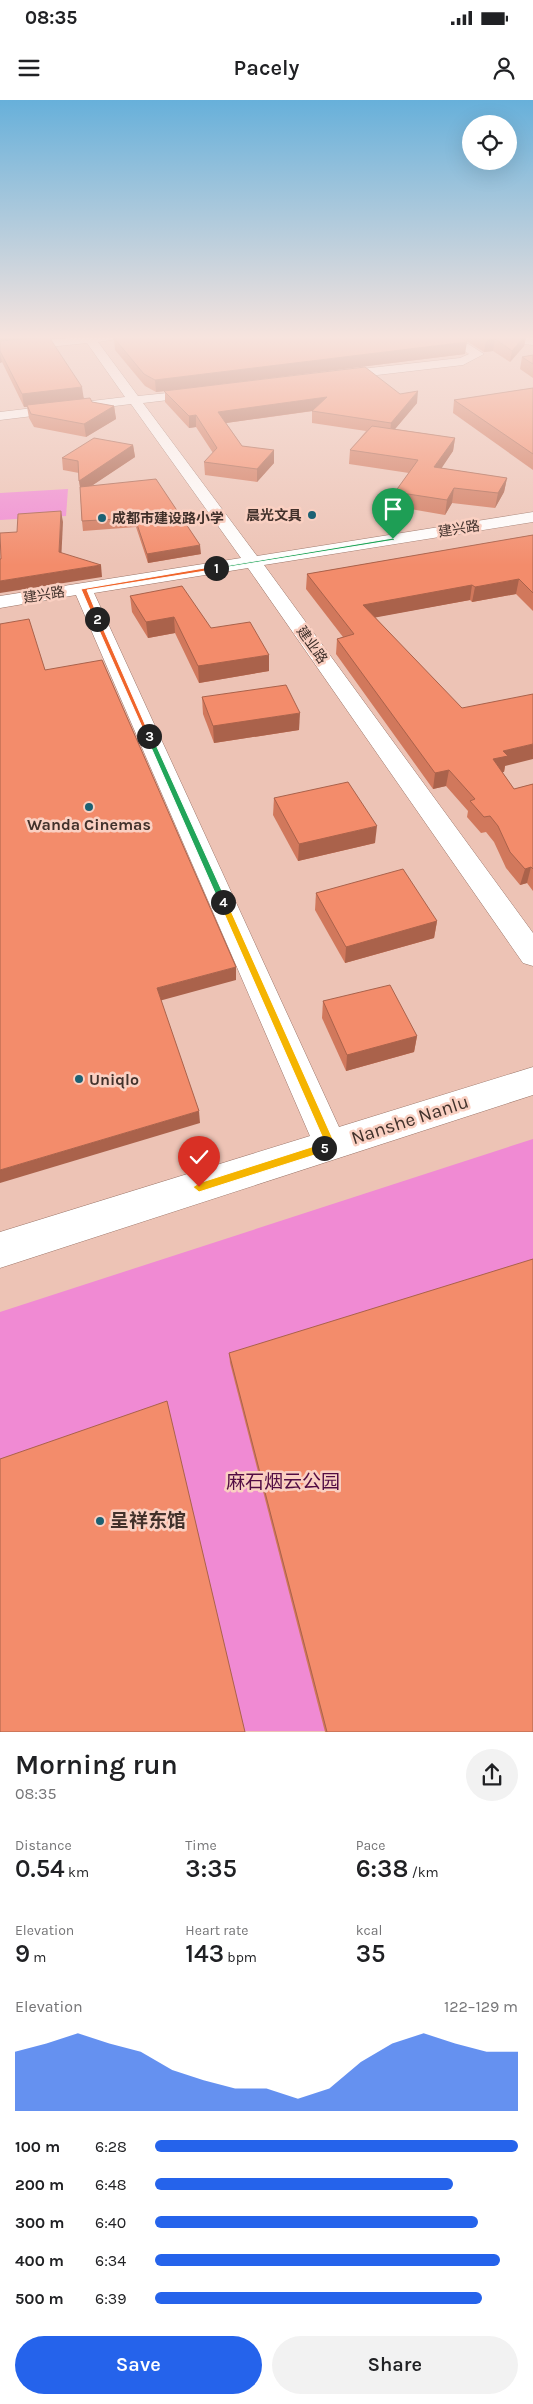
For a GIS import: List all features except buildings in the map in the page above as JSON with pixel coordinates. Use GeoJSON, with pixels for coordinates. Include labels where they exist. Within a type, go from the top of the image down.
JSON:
{"type":"FeatureCollection","features":[{"type":"Feature","properties":{"kind":"street"},"geometry":{"type":"LineString","coordinates":[[0,416],[24,413]]}},
{"type":"Feature","properties":{"kind":"street","name":"建业路"},"geometry":{"type":"LineString","coordinates":[[143,413],[253,562],[533,955]]}},
{"type":"Feature","properties":{"kind":"street","name":"建兴路"},"geometry":{"type":"LineString","coordinates":[[0,602],[533,517]]}},
{"type":"Feature","properties":{"kind":"street"},"geometry":{"type":"LineString","coordinates":[[83,589],[331,1146]]}},
{"type":"Feature","properties":{"kind":"street","name":"Nanshe Nanlu"},"geometry":{"type":"LineString","coordinates":[[0,1250],[533,1080]]}},
{"type":"Feature","properties":{"kind":"green space"},"geometry":{"type":"Polygon","coordinates":[[[68,489],[66,516],[0,520],[0,493],[68,489]]]}},
{"type":"Feature","properties":{"kind":"green space","name":"麻石烟云公园"},"geometry":{"type":"Polygon","coordinates":[[[533,1139],[533,1731],[0,1731],[0,1312],[533,1139]]]}},
{"type":"Feature","properties":{"kind":"place","name":"晨光文具"},"geometry":{"type":"Point","coordinates":[312,515]}},
{"type":"Feature","properties":{"kind":"place","name":"成都市建设路小学"},"geometry":{"type":"Point","coordinates":[102,518]}},
{"type":"Feature","properties":{"kind":"place","name":"Wanda Cinemas"},"geometry":{"type":"Point","coordinates":[89,807]}},
{"type":"Feature","properties":{"kind":"place","name":"Uniqlo"},"geometry":{"type":"Point","coordinates":[79,1079]}},
{"type":"Feature","properties":{"kind":"place","name":"呈祥东馆"},"geometry":{"type":"Point","coordinates":[100,1521]}},
{"type":"Feature","properties":{"kind":"route"},"geometry":{"type":"LineString","coordinates":[[199,1187],[331,1146],[83,589],[393,539]]}}]}
